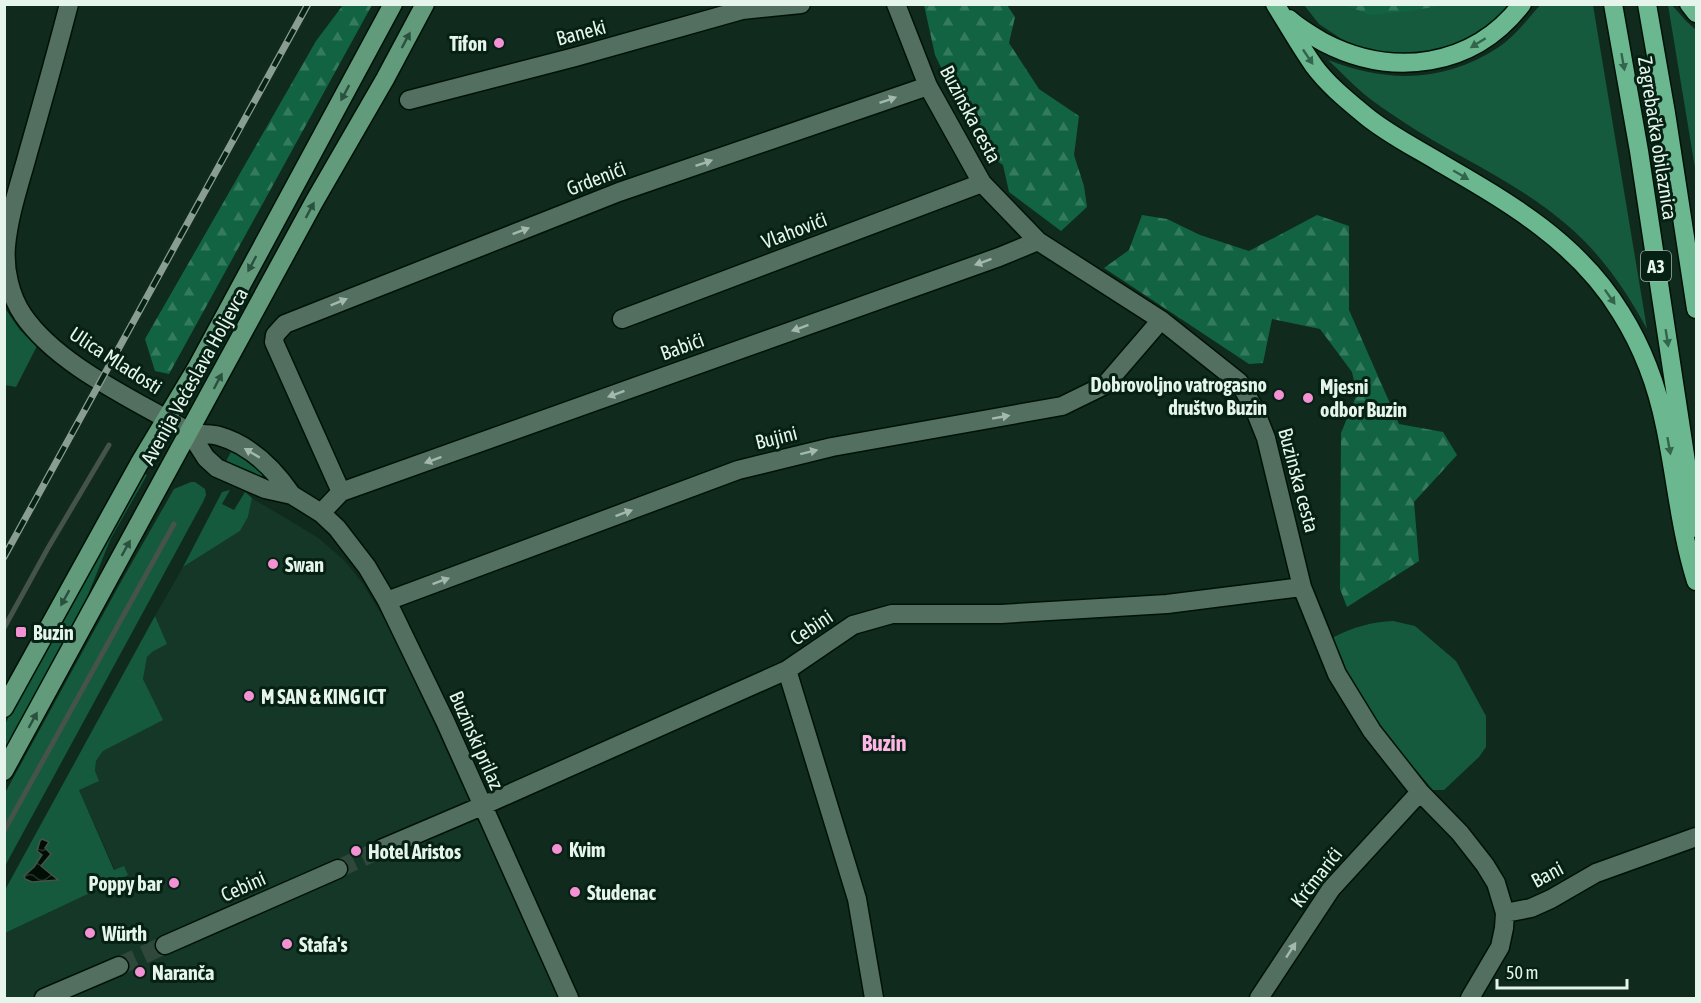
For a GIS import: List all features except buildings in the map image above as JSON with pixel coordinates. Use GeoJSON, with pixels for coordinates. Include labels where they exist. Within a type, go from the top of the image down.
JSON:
{"type":"FeatureCollection","features":[{"type":"Feature","properties":{"kind":"highway"},"geometry":{"type":"LineString","coordinates":[[1276,6],[1296,26],[1335,48],[1367,59],[1404,63],[1438,59],[1469,49],[1503,25],[1522,4]]}},
{"type":"Feature","properties":{"kind":"highway","name":"Zagrebačka obilaznica"},"geometry":{"type":"LineString","coordinates":[[1613,4],[1639,151],[1696,528]]}},
{"type":"Feature","properties":{"kind":"highway","name":"Zagrebačka obilaznica"},"geometry":{"type":"LineString","coordinates":[[1647,4],[1696,309]]}},
{"type":"Feature","properties":{"kind":"highway"},"geometry":{"type":"LineString","coordinates":[[1689,4],[1696,13]]}},
{"type":"Feature","properties":{"kind":"highway"},"geometry":{"type":"LineString","coordinates":[[1276,6],[1315,67],[1336,90],[1368,118],[1399,139],[1491,192],[1537,223],[1582,261],[1603,287],[1621,312],[1635,338],[1656,388],[1665,425],[1687,553],[1696,581]]}},
{"type":"Feature","properties":{"kind":"main road","name":"Avenija Većeslava Holjevca"},"geometry":{"type":"LineString","coordinates":[[4,708],[139,464],[195,369],[393,4]]}},
{"type":"Feature","properties":{"kind":"main road","name":"Avenija Većeslava Holjevca"},"geometry":{"type":"LineString","coordinates":[[4,771],[314,202],[385,80],[425,4]]}},
{"type":"Feature","properties":{"kind":"street","name":"Ulica Mladosti"},"geometry":{"type":"LineString","coordinates":[[69,4],[16,197],[6,246],[9,281],[23,315],[47,342],[101,382],[190,433]]}},
{"type":"Feature","properties":{"kind":"street","name":"Baneki"},"geometry":{"type":"LineString","coordinates":[[409,100],[575,57],[742,10],[801,4]]}},
{"type":"Feature","properties":{"kind":"street","name":"Buzinska cesta"},"geometry":{"type":"LineString","coordinates":[[896,4],[928,86],[982,183],[1038,241],[1161,320],[1239,382],[1254,408],[1266,438],[1302,587],[1338,674],[1372,731],[1420,792],[1460,833],[1485,865],[1496,883],[1505,913]]}},
{"type":"Feature","properties":{"kind":"street","name":"Grdenići"},"geometry":{"type":"LineString","coordinates":[[341,492],[277,351],[274,342],[275,335],[285,324],[620,192],[928,86]]}},
{"type":"Feature","properties":{"kind":"street","name":"Vlahovići"},"geometry":{"type":"LineString","coordinates":[[622,319],[982,183]]}},
{"type":"Feature","properties":{"kind":"street","name":"Babići"},"geometry":{"type":"LineString","coordinates":[[341,492],[999,257],[1038,241]]}},
{"type":"Feature","properties":{"kind":"street","name":"Bujini"},"geometry":{"type":"LineString","coordinates":[[387,601],[738,470],[832,447],[1062,406],[1105,385],[1161,320]]}},
{"type":"Feature","properties":{"kind":"street","name":"Buzinski prilaz"},"geometry":{"type":"LineString","coordinates":[[190,433],[214,435],[233,441],[261,458],[292,495]]}},
{"type":"Feature","properties":{"kind":"street","name":"Buzinski prilaz"},"geometry":{"type":"LineString","coordinates":[[190,433],[206,458],[217,468],[265,489],[292,495],[321,513],[337,528],[367,567],[387,601],[445,721],[569,999]]}},
{"type":"Feature","properties":{"kind":"street"},"geometry":{"type":"LineString","coordinates":[[321,513],[341,492]]}},
{"type":"Feature","properties":{"kind":"street","name":"Cebini"},"geometry":{"type":"LineString","coordinates":[[381,849],[787,670],[853,625],[892,614],[1001,614],[1167,604],[1302,587]]}},
{"type":"Feature","properties":{"kind":"street"},"geometry":{"type":"LineString","coordinates":[[787,670],[857,899],[874,999]]}},
{"type":"Feature","properties":{"kind":"street","name":"Krčmarići"},"geometry":{"type":"LineString","coordinates":[[1259,999],[1331,889],[1420,792]]}},
{"type":"Feature","properties":{"kind":"street","name":"Bani"},"geometry":{"type":"LineString","coordinates":[[1505,913],[1531,908],[1596,873],[1696,837]]}},
{"type":"Feature","properties":{"kind":"street","name":"Cebini"},"geometry":{"type":"LineString","coordinates":[[165,945],[338,869]]}},
{"type":"Feature","properties":{"kind":"street"},"geometry":{"type":"LineString","coordinates":[[1470,999],[1500,947],[1505,913]]}},
{"type":"Feature","properties":{"kind":"street"},"geometry":{"type":"LineString","coordinates":[[44,999],[119,966]]}},
{"type":"Feature","properties":{"kind":"shaded area"},"geometry":{"type":"Polygon","coordinates":[[[252,498],[317,537],[344,560],[363,584],[391,630],[561,998],[5,998],[5,933],[127,875],[115,870],[79,790],[95,771],[96,761],[103,751],[162,720],[143,679],[147,657],[167,644],[155,616],[183,567],[240,531],[248,517],[252,498]]]}},
{"type":"Feature","properties":{"kind":"green space"},"geometry":{"type":"Polygon","coordinates":[[[1541,4],[1593,5],[1647,329],[1612,273],[1567,225],[1528,196],[1383,108],[1328,60],[1372,73],[1415,76],[1436,73],[1478,59],[1499,47],[1541,4]]]}},
{"type":"Feature","properties":{"kind":"green space"},"geometry":{"type":"Polygon","coordinates":[[[343,5],[372,5],[169,374],[155,371],[145,339],[316,41],[343,5]]]}},
{"type":"Feature","properties":{"kind":"green space"},"geometry":{"type":"Polygon","coordinates":[[[924,5],[1007,5],[1015,17],[1009,43],[1039,89],[1079,116],[1074,155],[1084,186],[1087,207],[1061,231],[1009,192],[1003,165],[981,150],[935,55],[924,5]]]}},
{"type":"Feature","properties":{"kind":"green space"},"geometry":{"type":"Polygon","coordinates":[[[1304,5],[1514,5],[1495,24],[1455,46],[1422,54],[1399,55],[1357,47],[1319,24],[1304,5]]]}},
{"type":"Feature","properties":{"kind":"green space"},"geometry":{"type":"Polygon","coordinates":[[[1345,5],[1445,5],[1370,15],[1345,5]]]}},
{"type":"Feature","properties":{"kind":"green space"},"geometry":{"type":"Polygon","coordinates":[[[1668,5],[1672,5],[1696,30],[1696,174],[1668,5]]]}},
{"type":"Feature","properties":{"kind":"green space"},"geometry":{"type":"Polygon","coordinates":[[[1142,215],[1167,219],[1200,235],[1249,251],[1317,215],[1349,226],[1349,310],[1399,424],[1443,432],[1457,455],[1414,502],[1419,561],[1347,607],[1340,589],[1341,433],[1357,394],[1352,372],[1320,329],[1272,319],[1263,363],[1249,364],[1104,268],[1129,250],[1142,215]]]}},
{"type":"Feature","properties":{"kind":"green space"},"geometry":{"type":"Polygon","coordinates":[[[4,307],[20,330],[37,346],[16,387],[5,385],[4,307]]]}},
{"type":"Feature","properties":{"kind":"green space"},"geometry":{"type":"Polygon","coordinates":[[[232,450],[261,470],[262,476],[258,477],[225,463],[232,450]]]}},
{"type":"Feature","properties":{"kind":"green space"},"geometry":{"type":"Polygon","coordinates":[[[142,472],[147,475],[111,538],[87,597],[5,749],[5,724],[142,472]]]}},
{"type":"Feature","properties":{"kind":"green space"},"geometry":{"type":"Polygon","coordinates":[[[191,482],[205,489],[206,495],[203,502],[5,866],[5,793],[174,489],[191,482]]]}},
{"type":"Feature","properties":{"kind":"green space"},"geometry":{"type":"Polygon","coordinates":[[[230,490],[222,504],[234,510],[245,492],[252,498],[248,517],[240,531],[183,567],[222,492],[230,490]]]}},
{"type":"Feature","properties":{"kind":"green space"},"geometry":{"type":"Polygon","coordinates":[[[155,616],[167,644],[147,657],[143,679],[163,720],[103,751],[96,761],[95,771],[99,781],[79,790],[114,870],[124,866],[128,875],[5,933],[5,890],[155,616]]]}},
{"type":"Feature","properties":{"kind":"green space"},"geometry":{"type":"Polygon","coordinates":[[[1393,621],[1415,626],[1456,661],[1486,716],[1486,747],[1479,757],[1444,790],[1433,790],[1378,726],[1354,691],[1333,643],[1334,637],[1348,630],[1393,621]]]}},
{"type":"Feature","properties":{"kind":"water"},"geometry":{"type":"Polygon","coordinates":[[[42,839],[49,842],[45,848],[51,854],[41,866],[58,880],[32,882],[24,876],[42,855],[37,851],[42,839]]]}},
{"type":"Feature","properties":{"kind":"waterway"},"geometry":{"type":"LineString","coordinates":[[4,628],[109,445]]}},
{"type":"Feature","properties":{"kind":"waterway"},"geometry":{"type":"LineString","coordinates":[[4,831],[174,524]]}},
{"type":"Feature","properties":{"kind":"tunnel"},"geometry":{"type":"LineString","coordinates":[[338,869],[381,849]]}},
{"type":"Feature","properties":{"kind":"tunnel"},"geometry":{"type":"LineString","coordinates":[[119,966],[165,945]]}},
{"type":"Feature","properties":{"kind":"railway"},"geometry":{"type":"LineString","coordinates":[[4,557],[308,4]]}},
{"type":"Feature","properties":{"kind":"place","name":"Tifon"},"geometry":{"type":"Point","coordinates":[499,43]}},
{"type":"Feature","properties":{"kind":"place","name":"Dobrovoljno vatrogasno društvo Buzin"},"geometry":{"type":"Point","coordinates":[1279,395]}},
{"type":"Feature","properties":{"kind":"place","name":"Mjesni odbor Buzin"},"geometry":{"type":"Point","coordinates":[1308,398]}},
{"type":"Feature","properties":{"kind":"place","name":"Swan"},"geometry":{"type":"Point","coordinates":[273,564]}},
{"type":"Feature","properties":{"kind":"place","name":"Buzin"},"geometry":{"type":"Point","coordinates":[21,632]}},
{"type":"Feature","properties":{"kind":"place","name":"M SAN & KING ICT"},"geometry":{"type":"Point","coordinates":[249,696]}},
{"type":"Feature","properties":{"kind":"place","name":"Kvim"},"geometry":{"type":"Point","coordinates":[557,849]}},
{"type":"Feature","properties":{"kind":"place","name":"Hotel Aristos"},"geometry":{"type":"Point","coordinates":[356,851]}},
{"type":"Feature","properties":{"kind":"place","name":"Poppy bar"},"geometry":{"type":"Point","coordinates":[174,883]}},
{"type":"Feature","properties":{"kind":"place","name":"Studenac"},"geometry":{"type":"Point","coordinates":[575,892]}},
{"type":"Feature","properties":{"kind":"place","name":"Würth"},"geometry":{"type":"Point","coordinates":[90,933]}},
{"type":"Feature","properties":{"kind":"place","name":"Stafa's"},"geometry":{"type":"Point","coordinates":[287,944]}},
{"type":"Feature","properties":{"kind":"place","name":"Naranča"},"geometry":{"type":"Point","coordinates":[140,972]}},
{"type":"Feature","properties":{"kind":"district","name":"Buzin"},"geometry":{"type":"Point","coordinates":[884,743]}}]}
